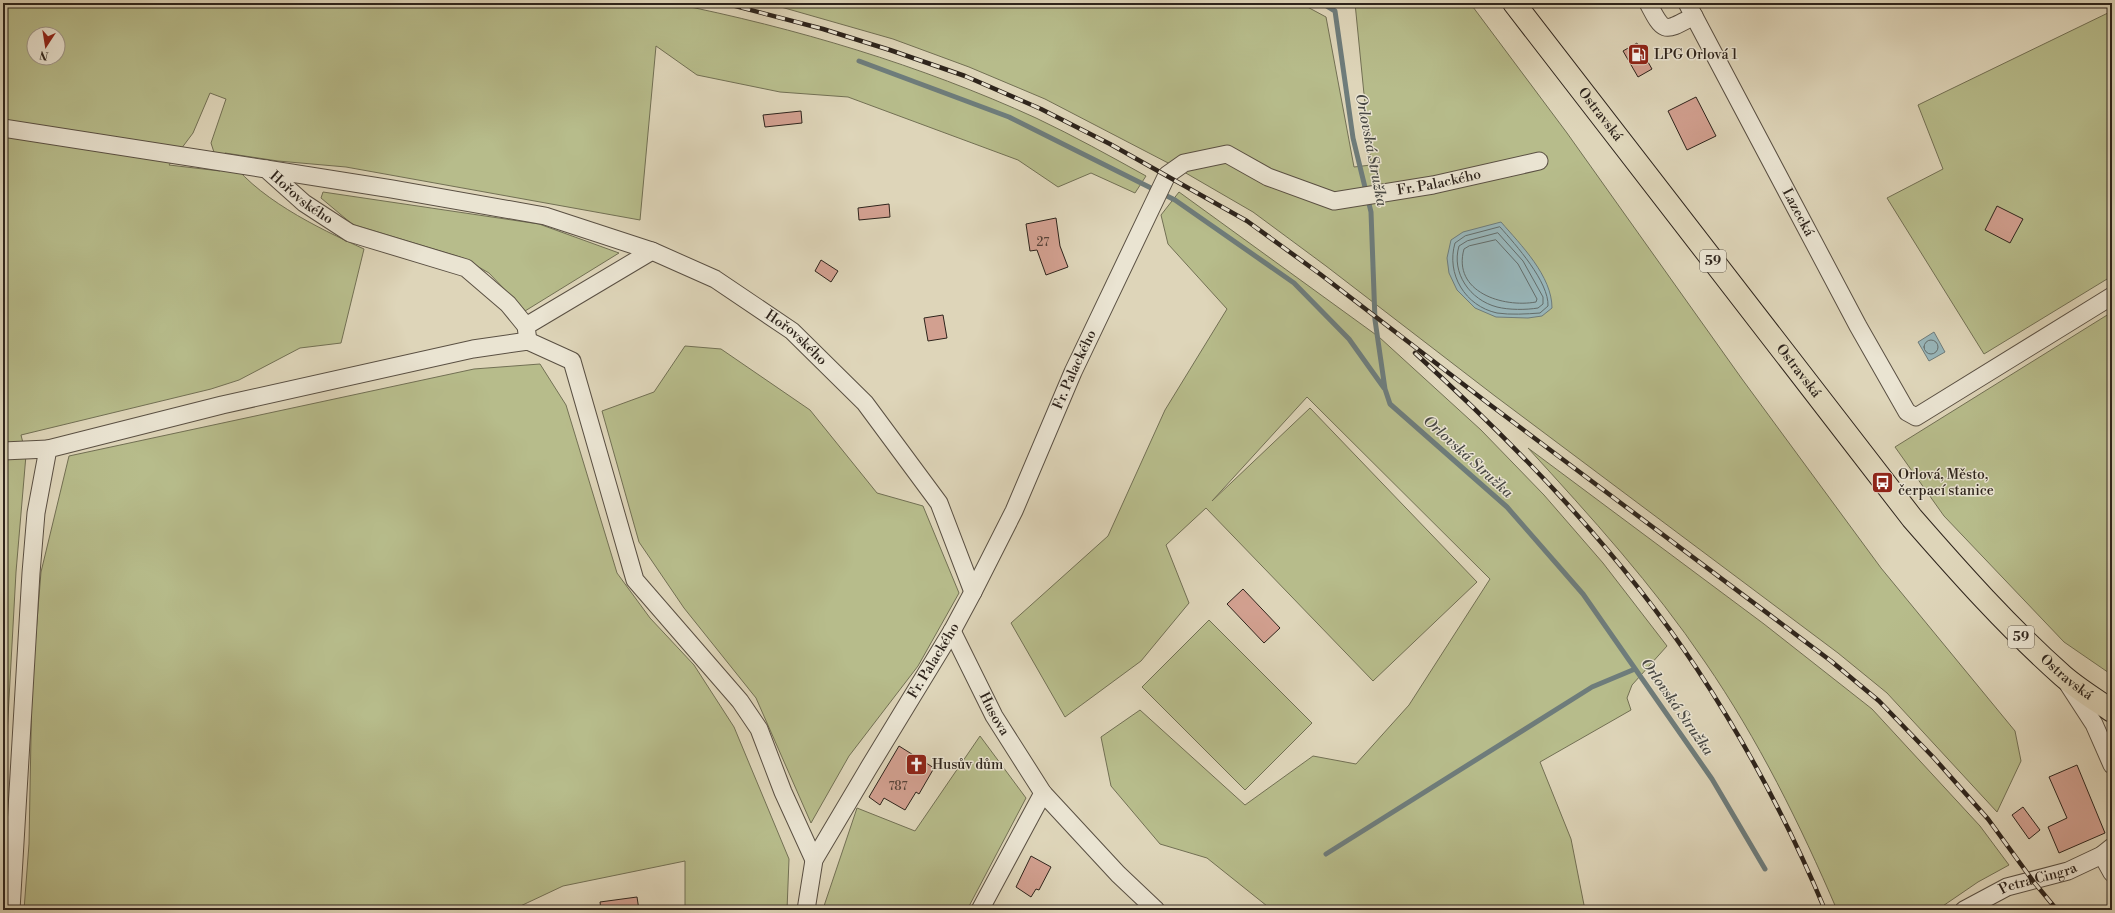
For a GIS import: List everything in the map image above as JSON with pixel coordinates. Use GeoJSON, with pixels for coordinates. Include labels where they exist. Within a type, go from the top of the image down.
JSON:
{"type":"FeatureCollection","features":[{"type":"Feature","properties":{"kind":"main road","name":"Ostravská"},"geometry":{"type":"LineString","coordinates":[[1514,3],[1912,518],[1979,596],[2064,677],[2112,711]]}},
{"type":"Feature","properties":{"kind":"street"},"geometry":{"type":"LineString","coordinates":[[1648,3],[1659,24],[1664,28],[1671,28],[1690,10]]}},
{"type":"Feature","properties":{"kind":"street","name":"Lazecká"},"geometry":{"type":"LineString","coordinates":[[1690,10],[1858,326],[1907,412],[1916,417],[2112,296]]}},
{"type":"Feature","properties":{"kind":"street","name":"Hořovského"},"geometry":{"type":"LineString","coordinates":[[3,128],[392,189],[545,216],[652,251],[715,279],[792,331],[865,402],[939,503],[973,592]]}},
{"type":"Feature","properties":{"kind":"street","name":"Fr. Palackého"},"geometry":{"type":"LineString","coordinates":[[806,910],[814,860],[952,631],[973,592],[1014,512],[1073,372],[1167,175],[1184,163],[1227,154],[1268,177],[1334,200],[1433,185],[1539,161]]}},
{"type":"Feature","properties":{"kind":"street","name":"Hořovského"},"geometry":{"type":"LineString","coordinates":[[266,169],[304,203],[350,233],[466,268],[508,304],[527,333]]}},
{"type":"Feature","properties":{"kind":"street"},"geometry":{"type":"LineString","coordinates":[[3,450],[48,449],[222,404],[473,349],[527,333],[652,251]]}},
{"type":"Feature","properties":{"kind":"street"},"geometry":{"type":"LineString","coordinates":[[527,333],[572,361],[635,580],[740,701],[759,729],[783,792],[814,860]]}},
{"type":"Feature","properties":{"kind":"street"},"geometry":{"type":"LineString","coordinates":[[10,910],[30,573],[36,513],[48,449]]}},
{"type":"Feature","properties":{"kind":"street","name":"Husova"},"geometry":{"type":"LineString","coordinates":[[952,631],[994,716],[1044,793],[1118,874],[1156,910]]}},
{"type":"Feature","properties":{"kind":"street"},"geometry":{"type":"LineString","coordinates":[[2064,677],[2094,724],[2112,765]]}},
{"type":"Feature","properties":{"kind":"street"},"geometry":{"type":"LineString","coordinates":[[980,910],[1044,793]]}},
{"type":"Feature","properties":{"kind":"street"},"geometry":{"type":"LineString","coordinates":[[2109,848],[2112,873]]}},
{"type":"Feature","properties":{"kind":"street","name":"Petra Cingra"},"geometry":{"type":"LineString","coordinates":[[1964,910],[2008,887],[2068,871],[2109,848]]}},
{"type":"Feature","properties":{"kind":"green space"},"geometry":{"type":"Polygon","coordinates":[[[3,3],[671,3],[811,36],[948,81],[1036,118],[1146,176],[1135,193],[1091,173],[1058,187],[1018,160],[848,97],[780,92],[697,75],[656,46],[640,220],[346,167],[278,161],[225,153],[237,169],[252,184],[269,197],[307,221],[364,249],[341,343],[300,348],[239,380],[211,389],[21,435],[26,455],[16,572],[3,808],[3,3]],[[210,93],[193,133],[169,165],[220,171],[211,143],[226,99],[210,93]]]}},
{"type":"Feature","properties":{"kind":"green space"},"geometry":{"type":"Polygon","coordinates":[[[767,3],[1300,3],[1326,17],[1354,167],[1371,165],[1355,3],[1470,3],[1567,133],[1742,379],[1881,568],[2015,731],[2021,761],[1997,812],[1887,693],[1838,653],[1495,396],[1253,212],[1172,165],[1045,99],[969,67],[893,39],[767,3]]]}},
{"type":"Feature","properties":{"kind":"green space"},"geometry":{"type":"Polygon","coordinates":[[[2112,11],[2112,276],[1984,354],[1887,198],[1943,169],[1918,105],[2112,11]]]}},
{"type":"Feature","properties":{"kind":"green space"},"geometry":{"type":"Polygon","coordinates":[[[323,192],[539,224],[619,253],[525,311],[489,273],[463,258],[352,224],[321,198],[323,192]]]}},
{"type":"Feature","properties":{"kind":"green space"},"geometry":{"type":"Polygon","coordinates":[[[1179,192],[1379,337],[1481,430],[1544,495],[1603,563],[1667,646],[1632,685],[1627,698],[1631,710],[1540,762],[1571,839],[1585,910],[1272,910],[1207,858],[1160,844],[1111,786],[1101,737],[1140,710],[1245,805],[1313,756],[1356,764],[1409,705],[1490,579],[1307,397],[1212,501],[1310,408],[1477,582],[1373,681],[1206,508],[1166,545],[1189,603],[1141,661],[1065,717],[1011,623],[1108,536],[1165,410],[1227,309],[1168,244],[1161,215],[1179,192]]]}},
{"type":"Feature","properties":{"kind":"green space"},"geometry":{"type":"Polygon","coordinates":[[[2112,312],[2112,675],[2064,642],[1944,516],[1895,447],[2112,312]]]}},
{"type":"Feature","properties":{"kind":"green space"},"geometry":{"type":"Polygon","coordinates":[[[685,346],[721,349],[810,410],[877,493],[923,506],[959,593],[918,666],[849,756],[811,823],[756,698],[684,608],[639,542],[602,411],[654,392],[685,346]]]}},
{"type":"Feature","properties":{"kind":"green space"},"geometry":{"type":"Polygon","coordinates":[[[540,364],[566,405],[617,573],[650,618],[694,665],[734,727],[789,859],[787,910],[685,910],[685,861],[563,886],[512,910],[24,910],[29,844],[32,683],[41,572],[69,456],[474,369],[540,364]]]}},
{"type":"Feature","properties":{"kind":"green space"},"geometry":{"type":"Polygon","coordinates":[[[1528,448],[1764,624],[1872,709],[1980,826],[2009,865],[1978,882],[1937,910],[1837,910],[1793,814],[1777,783],[1743,721],[1705,662],[1664,606],[1621,552],[1528,448]]]}},
{"type":"Feature","properties":{"kind":"green space"},"geometry":{"type":"Polygon","coordinates":[[[1209,620],[1312,723],[1245,790],[1142,687],[1209,620]]]}},
{"type":"Feature","properties":{"kind":"green space"},"geometry":{"type":"Polygon","coordinates":[[[980,736],[1026,798],[967,910],[841,910],[824,906],[857,808],[915,831],[980,736]]]}},
{"type":"Feature","properties":{"kind":"water"},"geometry":{"type":"Polygon","coordinates":[[[1501,222],[1526,251],[1547,284],[1551,296],[1552,308],[1542,316],[1528,318],[1496,317],[1475,308],[1457,290],[1449,273],[1447,258],[1451,240],[1463,232],[1501,222]]]}},
{"type":"Feature","properties":{"kind":"water"},"geometry":{"type":"Polygon","coordinates":[[[1934,332],[1945,352],[1929,361],[1918,342],[1934,332]]]}},
{"type":"Feature","properties":{"kind":"building"},"geometry":{"type":"Polygon","coordinates":[[[1637,43],[1652,69],[1638,77],[1623,51],[1637,43]]]}},
{"type":"Feature","properties":{"kind":"building"},"geometry":{"type":"Polygon","coordinates":[[[1696,97],[1716,136],[1687,150],[1668,111],[1696,97]]]}},
{"type":"Feature","properties":{"kind":"building"},"geometry":{"type":"Polygon","coordinates":[[[801,111],[802,123],[765,127],[763,115],[801,111]]]}},
{"type":"Feature","properties":{"kind":"building"},"geometry":{"type":"Polygon","coordinates":[[[889,204],[890,217],[859,220],[858,208],[889,204]]]}},
{"type":"Feature","properties":{"kind":"building"},"geometry":{"type":"Polygon","coordinates":[[[1997,206],[2023,219],[2010,243],[1985,230],[1997,206]]]}},
{"type":"Feature","properties":{"kind":"building"},"geometry":{"type":"Polygon","coordinates":[[[1056,218],[1060,246],[1068,267],[1046,275],[1037,250],[1030,251],[1026,224],[1056,218]]]}},
{"type":"Feature","properties":{"kind":"building"},"geometry":{"type":"Polygon","coordinates":[[[821,260],[838,271],[831,282],[815,271],[821,260]]]}},
{"type":"Feature","properties":{"kind":"building"},"geometry":{"type":"Polygon","coordinates":[[[943,315],[947,338],[928,341],[924,318],[943,315]]]}},
{"type":"Feature","properties":{"kind":"building"},"geometry":{"type":"Polygon","coordinates":[[[1243,589],[1280,628],[1264,643],[1227,604],[1243,589]]]}},
{"type":"Feature","properties":{"kind":"building"},"geometry":{"type":"Polygon","coordinates":[[[899,746],[934,768],[919,794],[916,792],[905,810],[884,798],[880,805],[869,797],[899,746]]]}},
{"type":"Feature","properties":{"kind":"building"},"geometry":{"type":"Polygon","coordinates":[[[2077,765],[2105,833],[2059,853],[2048,827],[2067,818],[2049,777],[2077,765]]]}},
{"type":"Feature","properties":{"kind":"building"},"geometry":{"type":"Polygon","coordinates":[[[2023,807],[2040,830],[2029,839],[2012,815],[2023,807]]]}},
{"type":"Feature","properties":{"kind":"building"},"geometry":{"type":"Polygon","coordinates":[[[1031,856],[1051,867],[1039,890],[1036,889],[1031,897],[1016,887],[1031,856]]]}},
{"type":"Feature","properties":{"kind":"building"},"geometry":{"type":"Polygon","coordinates":[[[637,897],[639,910],[601,910],[600,902],[637,897]]]}},
{"type":"Feature","properties":{"kind":"waterway","name":"Orlovská Stružka"},"geometry":{"type":"LineString","coordinates":[[1322,3],[1335,11],[1353,138],[1371,212],[1375,320],[1385,389],[1390,404],[1507,507],[1583,594],[1712,779],[1765,869]]}},
{"type":"Feature","properties":{"kind":"waterway"},"geometry":{"type":"LineString","coordinates":[[859,61],[1009,117],[1175,200],[1294,283],[1349,339],[1384,388]]}},
{"type":"Feature","properties":{"kind":"waterway"},"geometry":{"type":"LineString","coordinates":[[1326,854],[1592,687],[1635,669]]}},
{"type":"Feature","properties":{"kind":"railway"},"geometry":{"type":"LineString","coordinates":[[724,3],[823,29],[965,76],[1041,109],[1110,144],[1247,221],[1320,274],[1489,404],[1831,661],[1879,701],[1934,758],[1988,819],[2033,881],[2057,910]]}},
{"type":"Feature","properties":{"kind":"railway"},"geometry":{"type":"LineString","coordinates":[[1415,353],[1492,426],[1566,502],[1635,583],[1667,625],[1697,669],[1767,786],[1812,879],[1825,910]]}},
{"type":"Feature","properties":{"kind":"place","name":"LPG Orlová 1"},"geometry":{"type":"Point","coordinates":[1638,55]}},
{"type":"Feature","properties":{"kind":"place","name":"Orlová, Město, čerpací stanice"},"geometry":{"type":"Point","coordinates":[1883,483]}},
{"type":"Feature","properties":{"kind":"place","name":"Husův dům"},"geometry":{"type":"Point","coordinates":[916,765]}}]}
